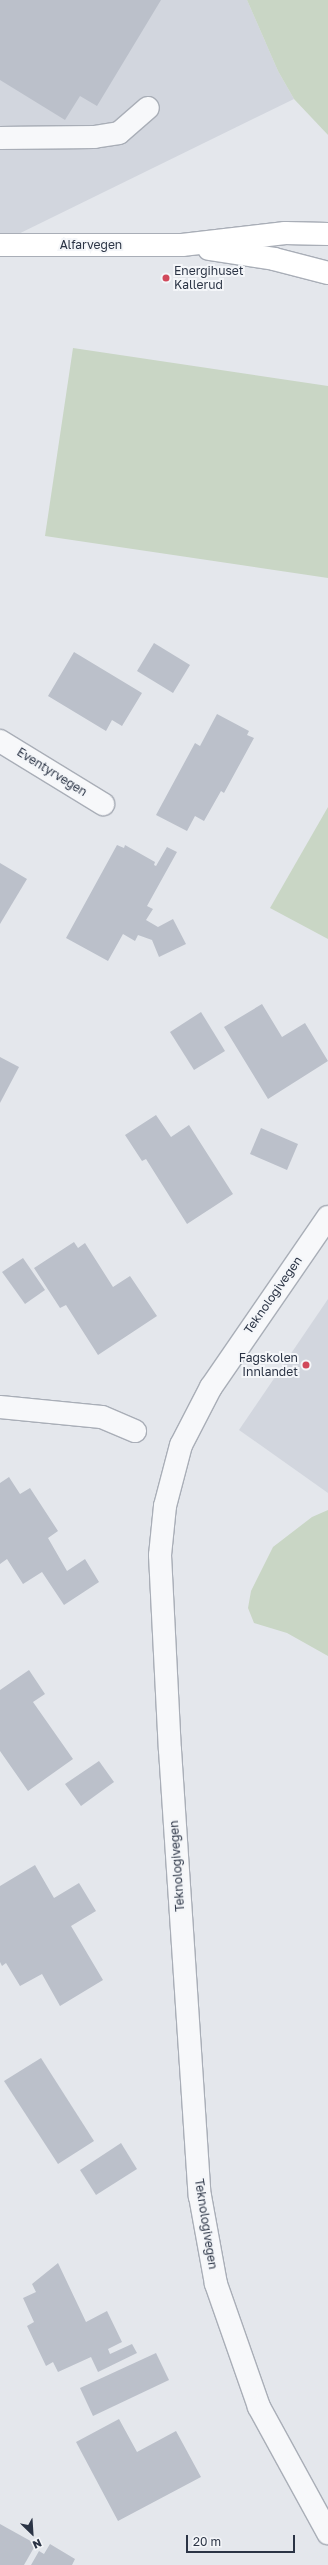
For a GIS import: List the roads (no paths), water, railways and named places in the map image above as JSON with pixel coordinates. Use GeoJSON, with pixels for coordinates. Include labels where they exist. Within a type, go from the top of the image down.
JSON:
{"type":"FeatureCollection","features":[{"type":"Feature","properties":{"kind":"main road","name":"Alfarvegen"},"geometry":{"type":"LineString","coordinates":[[0,245],[182,245],[285,233],[328,234]]}},
{"type":"Feature","properties":{"kind":"main road","name":"Alfarvegen"},"geometry":{"type":"LineString","coordinates":[[182,245],[274,259],[328,273]]}},
{"type":"Feature","properties":{"kind":"street"},"geometry":{"type":"LineString","coordinates":[[0,138],[94,137],[119,133],[148,108]]}},
{"type":"Feature","properties":{"kind":"street","name":"Eventyrvegen"},"geometry":{"type":"LineString","coordinates":[[0,741],[103,804]]}},
{"type":"Feature","properties":{"kind":"street","name":"Teknologivegen"},"geometry":{"type":"LineString","coordinates":[[328,1218],[211,1387],[181,1445],[165,1506],[160,1555],[170,1750],[200,2196],[216,2284],[259,2407],[328,2533]]}},
{"type":"Feature","properties":{"kind":"street"},"geometry":{"type":"LineString","coordinates":[[0,1407],[102,1417],[135,1431]]}},
{"type":"Feature","properties":{"kind":"place","name":"Energihuset Kallerud"},"geometry":{"type":"Point","coordinates":[166,278]}},
{"type":"Feature","properties":{"kind":"place","name":"Fagskolen Innlandet"},"geometry":{"type":"Point","coordinates":[306,1365]}}]}
